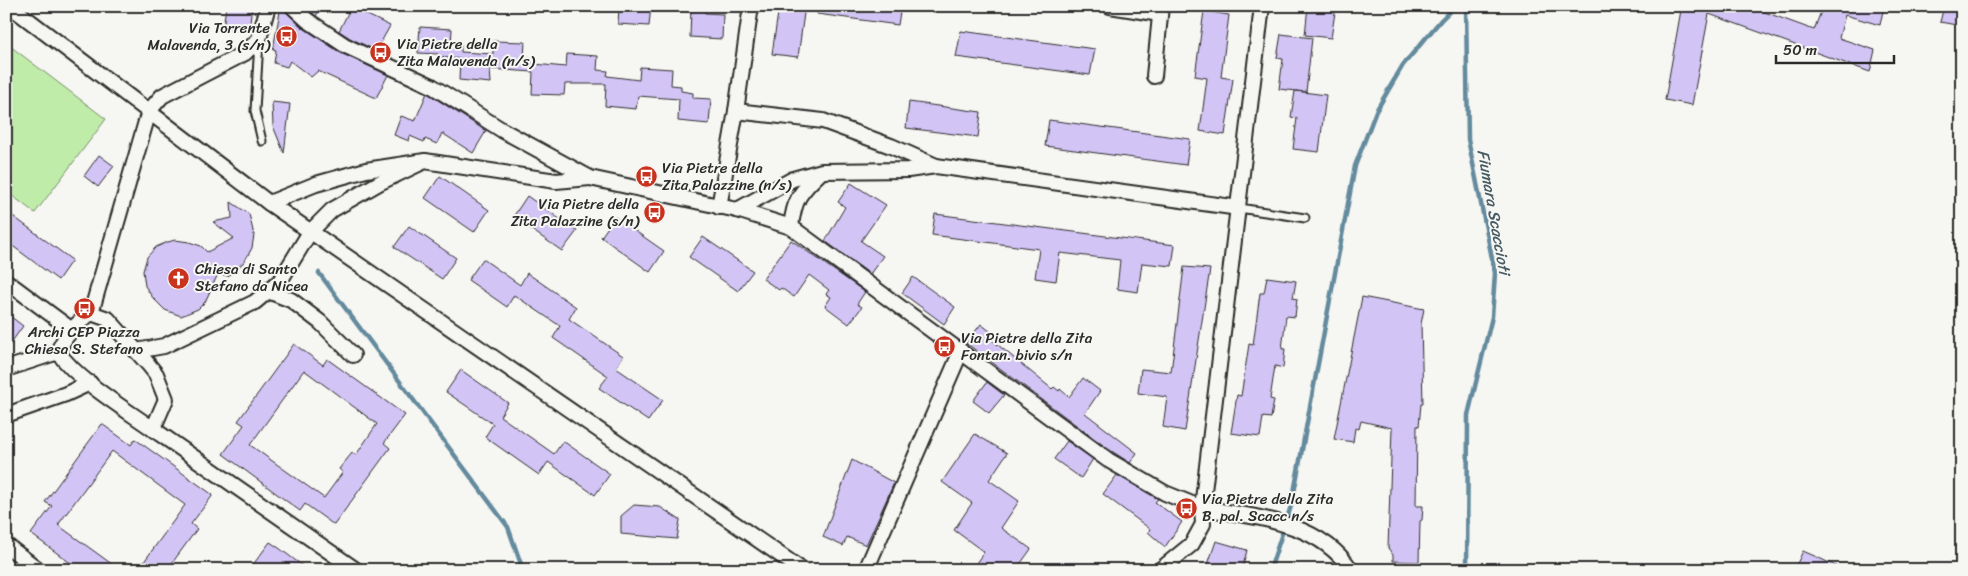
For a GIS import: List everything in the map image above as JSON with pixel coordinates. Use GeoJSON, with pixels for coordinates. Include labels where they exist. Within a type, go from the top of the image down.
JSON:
{"type":"FeatureCollection","features":[{"type":"Feature","properties":{"kind":"street"},"geometry":{"type":"LineString","coordinates":[[10,6],[269,203],[802,570]]}},
{"type":"Feature","properties":{"kind":"street"},"geometry":{"type":"LineString","coordinates":[[58,352],[61,342],[91,313],[149,111],[162,96],[246,53],[259,38],[268,6]]}},
{"type":"Feature","properties":{"kind":"street"},"geometry":{"type":"LineString","coordinates":[[292,6],[307,20],[346,46],[432,86],[502,130],[590,178],[737,210],[791,227],[1108,460],[1165,493],[1202,508],[1271,520],[1296,527],[1326,543],[1351,570]]}},
{"type":"Feature","properties":{"kind":"street"},"geometry":{"type":"LineString","coordinates":[[719,206],[736,111],[751,6]]}},
{"type":"Feature","properties":{"kind":"street"},"geometry":{"type":"LineString","coordinates":[[1110,6],[1161,10],[1154,76]]}},
{"type":"Feature","properties":{"kind":"street"},"geometry":{"type":"LineString","coordinates":[[1160,570],[1192,544],[1202,524],[1202,508],[1262,6]]}},
{"type":"Feature","properties":{"kind":"street"},"geometry":{"type":"LineString","coordinates":[[736,111],[823,121],[891,146],[936,166]]}},
{"type":"Feature","properties":{"kind":"street"},"geometry":{"type":"LineString","coordinates":[[269,203],[316,184],[366,170],[425,161],[556,181],[590,178]]}},
{"type":"Feature","properties":{"kind":"street"},"geometry":{"type":"LineString","coordinates":[[136,351],[164,346],[255,302],[280,281],[310,232],[332,210],[379,183],[425,161]]}},
{"type":"Feature","properties":{"kind":"street"},"geometry":{"type":"LineString","coordinates":[[737,210],[793,179],[822,171],[908,170],[936,166],[1239,208]]}},
{"type":"Feature","properties":{"kind":"street"},"geometry":{"type":"LineString","coordinates":[[791,227],[793,208],[802,190],[822,171]]}},
{"type":"Feature","properties":{"kind":"street"},"geometry":{"type":"LineString","coordinates":[[6,281],[72,330]]}},
{"type":"Feature","properties":{"kind":"street"},"geometry":{"type":"LineString","coordinates":[[268,291],[291,300],[320,322],[353,355]]}},
{"type":"Feature","properties":{"kind":"street"},"geometry":{"type":"LineString","coordinates":[[91,313],[108,320],[156,374],[166,399],[153,429]]}},
{"type":"Feature","properties":{"kind":"street"},"geometry":{"type":"LineString","coordinates":[[156,374],[164,346]]}},
{"type":"Feature","properties":{"kind":"street"},"geometry":{"type":"LineString","coordinates":[[866,570],[961,351]]}},
{"type":"Feature","properties":{"kind":"street"},"geometry":{"type":"LineString","coordinates":[[6,369],[58,352]]}},
{"type":"Feature","properties":{"kind":"street"},"geometry":{"type":"LineString","coordinates":[[58,352],[64,360],[90,383],[356,570]]}},
{"type":"Feature","properties":{"kind":"street"},"geometry":{"type":"LineString","coordinates":[[6,415],[66,394],[90,383]]}},
{"type":"Feature","properties":{"kind":"street"},"geometry":{"type":"LineString","coordinates":[[6,545],[39,570]]}},
{"type":"Feature","properties":{"kind":"lane"},"geometry":{"type":"LineString","coordinates":[[259,38],[255,111],[262,141]]}},
{"type":"Feature","properties":{"kind":"lane"},"geometry":{"type":"LineString","coordinates":[[1239,208],[1305,218]]}},
{"type":"Feature","properties":{"kind":"green space"},"geometry":{"type":"Polygon","coordinates":[[[6,43],[106,119],[35,213],[6,191],[6,43]]]}},
{"type":"Feature","properties":{"kind":"building"},"geometry":{"type":"Polygon","coordinates":[[[226,6],[252,6],[249,31],[223,28],[226,6]]]}},
{"type":"Feature","properties":{"kind":"building"},"geometry":{"type":"Polygon","coordinates":[[[281,6],[302,27],[341,53],[388,75],[376,98],[318,71],[311,77],[290,61],[287,67],[274,63],[276,50],[273,49],[281,6]]]}},
{"type":"Feature","properties":{"kind":"building"},"geometry":{"type":"Polygon","coordinates":[[[305,6],[322,6],[316,16],[305,6]]]}},
{"type":"Feature","properties":{"kind":"building"},"geometry":{"type":"Polygon","coordinates":[[[619,6],[651,6],[649,26],[618,24],[619,6]]]}},
{"type":"Feature","properties":{"kind":"building"},"geometry":{"type":"Polygon","coordinates":[[[779,6],[805,6],[798,57],[772,54],[779,6]]]}},
{"type":"Feature","properties":{"kind":"building"},"geometry":{"type":"Polygon","coordinates":[[[818,6],[901,6],[898,25],[817,14],[818,6]]]}},
{"type":"Feature","properties":{"kind":"building"},"geometry":{"type":"Polygon","coordinates":[[[1308,6],[1336,6],[1331,38],[1305,35],[1308,6]]]}},
{"type":"Feature","properties":{"kind":"building"},"geometry":{"type":"Polygon","coordinates":[[[1689,6],[1748,6],[1814,30],[1823,6],[1884,6],[1880,25],[1845,15],[1839,38],[1875,50],[1870,72],[1709,14],[1692,105],[1665,100],[1681,10],[1688,10],[1689,6]]]}},
{"type":"Feature","properties":{"kind":"building"},"geometry":{"type":"Polygon","coordinates":[[[1944,6],[1962,6],[1962,26],[1940,22],[1944,6]]]}},
{"type":"Feature","properties":{"kind":"building"},"geometry":{"type":"Polygon","coordinates":[[[351,7],[390,26],[376,51],[339,31],[351,7]]]}},
{"type":"Feature","properties":{"kind":"building"},"geometry":{"type":"Polygon","coordinates":[[[691,9],[705,9],[705,13],[723,14],[722,39],[690,37],[691,9]]]}},
{"type":"Feature","properties":{"kind":"building"},"geometry":{"type":"Polygon","coordinates":[[[1204,11],[1229,15],[1221,77],[1233,79],[1225,135],[1200,131],[1207,78],[1195,76],[1204,11]]]}},
{"type":"Feature","properties":{"kind":"building"},"geometry":{"type":"Polygon","coordinates":[[[420,27],[452,29],[451,45],[461,45],[461,52],[493,54],[493,41],[525,42],[524,58],[534,58],[533,69],[534,64],[566,67],[567,54],[598,56],[597,70],[608,71],[607,76],[639,80],[640,67],[672,69],[671,85],[681,86],[681,91],[693,93],[693,98],[711,99],[709,124],[678,121],[679,99],[638,96],[636,109],[605,106],[606,84],[565,84],[564,95],[532,94],[533,72],[490,69],[491,83],[459,80],[460,59],[438,57],[438,54],[418,53],[420,27]]]}},
{"type":"Feature","properties":{"kind":"building"},"geometry":{"type":"Polygon","coordinates":[[[961,31],[1095,49],[1090,75],[956,57],[961,31]]]}},
{"type":"Feature","properties":{"kind":"building"},"geometry":{"type":"Polygon","coordinates":[[[1281,34],[1312,38],[1306,92],[1279,89],[1283,59],[1277,58],[1281,34]]]}},
{"type":"Feature","properties":{"kind":"building"},"geometry":{"type":"Polygon","coordinates":[[[1295,91],[1326,95],[1319,152],[1293,149],[1297,118],[1291,117],[1295,91]]]}},
{"type":"Feature","properties":{"kind":"building"},"geometry":{"type":"Polygon","coordinates":[[[427,93],[486,131],[473,153],[442,133],[437,144],[425,139],[424,142],[410,136],[409,141],[394,135],[401,116],[415,121],[427,93]]]}},
{"type":"Feature","properties":{"kind":"building"},"geometry":{"type":"Polygon","coordinates":[[[272,102],[290,104],[284,153],[273,126],[272,102]]]}},
{"type":"Feature","properties":{"kind":"building"},"geometry":{"type":"Polygon","coordinates":[[[909,102],[981,112],[978,137],[906,128],[909,102]]]}},
{"type":"Feature","properties":{"kind":"building"},"geometry":{"type":"Polygon","coordinates":[[[1049,120],[1190,139],[1186,165],[1045,146],[1049,120]]]}},
{"type":"Feature","properties":{"kind":"building"},"geometry":{"type":"Polygon","coordinates":[[[99,155],[114,166],[98,187],[84,176],[99,155]]]}},
{"type":"Feature","properties":{"kind":"building"},"geometry":{"type":"Polygon","coordinates":[[[440,176],[489,210],[474,232],[425,198],[440,176]]]}},
{"type":"Feature","properties":{"kind":"building"},"geometry":{"type":"Polygon","coordinates":[[[851,183],[886,205],[861,241],[883,256],[870,274],[825,241],[845,207],[838,202],[851,183]]]}},
{"type":"Feature","properties":{"kind":"building"},"geometry":{"type":"Polygon","coordinates":[[[527,196],[577,231],[562,251],[513,217],[527,196]]]}},
{"type":"Feature","properties":{"kind":"building","name":"Chiesa di Santo Stefano da Nicea"},"geometry":{"type":"Polygon","coordinates":[[[231,202],[249,214],[254,235],[252,248],[244,262],[228,276],[218,274],[205,302],[198,309],[181,316],[165,310],[153,298],[145,286],[143,271],[147,257],[156,247],[175,240],[201,246],[207,252],[234,238],[213,222],[232,218],[231,202]]]}},
{"type":"Feature","properties":{"kind":"building"},"geometry":{"type":"Polygon","coordinates":[[[6,211],[72,260],[58,280],[6,241],[6,211]]]}},
{"type":"Feature","properties":{"kind":"building"},"geometry":{"type":"Polygon","coordinates":[[[935,214],[1175,245],[1172,266],[1142,263],[1138,292],[1117,289],[1120,260],[1060,253],[1056,281],[1035,278],[1039,249],[932,235],[935,214]]]}},
{"type":"Feature","properties":{"kind":"building"},"geometry":{"type":"Polygon","coordinates":[[[615,217],[664,251],[650,272],[601,237],[615,217]]]}},
{"type":"Feature","properties":{"kind":"building"},"geometry":{"type":"Polygon","coordinates":[[[409,226],[456,258],[442,279],[394,247],[409,226]]]}},
{"type":"Feature","properties":{"kind":"building"},"geometry":{"type":"Polygon","coordinates":[[[703,237],[753,271],[738,291],[689,257],[703,237]]]}},
{"type":"Feature","properties":{"kind":"building"},"geometry":{"type":"Polygon","coordinates":[[[791,240],[865,292],[857,304],[862,307],[849,324],[825,306],[831,297],[826,294],[829,290],[809,275],[794,297],[763,279],[791,240]]]}},
{"type":"Feature","properties":{"kind":"building"},"geometry":{"type":"Polygon","coordinates":[[[483,259],[520,285],[527,273],[576,307],[569,319],[623,356],[616,368],[663,400],[648,421],[599,388],[608,376],[553,338],[560,326],[514,295],[507,307],[468,280],[483,259]]]}},
{"type":"Feature","properties":{"kind":"building"},"geometry":{"type":"Polygon","coordinates":[[[1184,267],[1210,269],[1185,431],[1163,427],[1167,397],[1138,393],[1141,369],[1171,372],[1184,267]]]}},
{"type":"Feature","properties":{"kind":"building"},"geometry":{"type":"Polygon","coordinates":[[[913,277],[955,307],[944,324],[902,293],[913,277]]]}},
{"type":"Feature","properties":{"kind":"building"},"geometry":{"type":"Polygon","coordinates":[[[1267,277],[1296,281],[1293,298],[1297,299],[1295,317],[1286,316],[1282,349],[1285,349],[1283,368],[1275,366],[1270,399],[1274,400],[1271,418],[1263,417],[1260,437],[1231,433],[1237,395],[1241,396],[1249,344],[1253,345],[1260,293],[1264,293],[1267,277]]]}},
{"type":"Feature","properties":{"kind":"building"},"geometry":{"type":"Polygon","coordinates":[[[1362,297],[1424,309],[1421,324],[1423,404],[1421,404],[1419,426],[1417,426],[1416,506],[1423,506],[1422,520],[1420,521],[1419,562],[1393,561],[1393,555],[1388,548],[1392,428],[1361,421],[1359,429],[1355,428],[1353,442],[1334,439],[1362,297]]]}},
{"type":"Feature","properties":{"kind":"building"},"geometry":{"type":"Polygon","coordinates":[[[6,313],[23,326],[6,350],[6,313]]]}},
{"type":"Feature","properties":{"kind":"building"},"geometry":{"type":"Polygon","coordinates":[[[981,324],[991,332],[987,336],[1052,389],[1054,387],[1059,391],[1060,389],[1069,397],[1083,378],[1100,391],[1085,413],[1137,453],[1130,463],[966,343],[981,324]]]}},
{"type":"Feature","properties":{"kind":"building"},"geometry":{"type":"Polygon","coordinates":[[[294,344],[323,365],[327,359],[405,415],[384,443],[390,448],[334,525],[305,504],[300,511],[223,454],[244,425],[238,421],[294,344]],[[304,370],[250,445],[324,498],[343,472],[339,469],[352,453],[356,455],[377,424],[304,370]]]}},
{"type":"Feature","properties":{"kind":"building"},"geometry":{"type":"Polygon","coordinates":[[[461,370],[508,403],[500,416],[554,454],[563,441],[610,474],[595,495],[548,462],[539,475],[485,437],[493,424],[446,392],[461,370]]]}},
{"type":"Feature","properties":{"kind":"building"},"geometry":{"type":"Polygon","coordinates":[[[987,382],[1004,395],[989,413],[973,401],[987,382]]]}},
{"type":"Feature","properties":{"kind":"building"},"geometry":{"type":"Polygon","coordinates":[[[102,424],[131,445],[135,439],[213,495],[191,524],[197,529],[167,570],[138,570],[185,505],[112,451],[58,525],[120,570],[80,570],[31,534],[52,506],[45,502],[102,424]]]}},
{"type":"Feature","properties":{"kind":"building"},"geometry":{"type":"Polygon","coordinates":[[[975,434],[1007,453],[989,480],[1019,501],[1001,528],[1031,549],[1016,570],[971,570],[984,552],[954,530],[972,503],[942,482],[975,434]]]}},
{"type":"Feature","properties":{"kind":"building"},"geometry":{"type":"Polygon","coordinates":[[[1067,441],[1093,459],[1081,478],[1054,459],[1067,441]]]}},
{"type":"Feature","properties":{"kind":"building"},"geometry":{"type":"Polygon","coordinates":[[[852,460],[894,483],[866,545],[847,537],[843,546],[823,537],[852,460]]]}},
{"type":"Feature","properties":{"kind":"building"},"geometry":{"type":"Polygon","coordinates":[[[1117,475],[1158,499],[1155,502],[1182,522],[1165,547],[1148,532],[1150,529],[1103,494],[1117,475]]]}},
{"type":"Feature","properties":{"kind":"building"},"geometry":{"type":"Polygon","coordinates":[[[634,505],[660,507],[680,520],[677,539],[621,534],[621,516],[634,505]]]}},
{"type":"Feature","properties":{"kind":"building"},"geometry":{"type":"Polygon","coordinates":[[[1216,541],[1247,550],[1242,570],[1206,570],[1216,541]]]}},
{"type":"Feature","properties":{"kind":"building"},"geometry":{"type":"Polygon","coordinates":[[[270,542],[279,548],[308,570],[249,570],[270,542]]]}},
{"type":"Feature","properties":{"kind":"building"},"geometry":{"type":"Polygon","coordinates":[[[1803,551],[1819,558],[1844,570],[1794,570],[1803,551]]]}},
{"type":"Feature","properties":{"kind":"waterway"},"geometry":{"type":"LineString","coordinates":[[1270,570],[1292,503],[1355,166],[1376,111],[1403,65],[1455,6]]}},
{"type":"Feature","properties":{"kind":"waterway","name":"Fiumara Scaccioti"},"geometry":{"type":"LineString","coordinates":[[1466,6],[1468,139],[1495,273],[1492,317],[1468,415],[1467,570]]}},
{"type":"Feature","properties":{"kind":"waterway"},"geometry":{"type":"LineString","coordinates":[[319,273],[508,527],[523,570]]}},
{"type":"Feature","properties":{"kind":"place","name":"Via Torrente Malavenda, 3 (s/n)"},"geometry":{"type":"Point","coordinates":[286,37]}},
{"type":"Feature","properties":{"kind":"place","name":"Via Pietre della Zita Malavenda (n/s)"},"geometry":{"type":"Point","coordinates":[381,53]}},
{"type":"Feature","properties":{"kind":"place","name":"Via Pietre della Zita Palazzine (n/s)"},"geometry":{"type":"Point","coordinates":[646,177]}},
{"type":"Feature","properties":{"kind":"place","name":"Via Pietre della Zita Palazzine (s/n)"},"geometry":{"type":"Point","coordinates":[655,213]}},
{"type":"Feature","properties":{"kind":"place","name":"Chiesa di Santo Stefano da Nicea"},"geometry":{"type":"Point","coordinates":[179,278]}},
{"type":"Feature","properties":{"kind":"place","name":"Archi CEP Piazza Chiesa S. Stefano"},"geometry":{"type":"Point","coordinates":[84,309]}},
{"type":"Feature","properties":{"kind":"place","name":"Via Pietre della Zita Fontan. bivio s/n"},"geometry":{"type":"Point","coordinates":[945,347]}},
{"type":"Feature","properties":{"kind":"place","name":"Via Pietre della Zita B. pal. Scacc n/s"},"geometry":{"type":"Point","coordinates":[1186,508]}}]}
